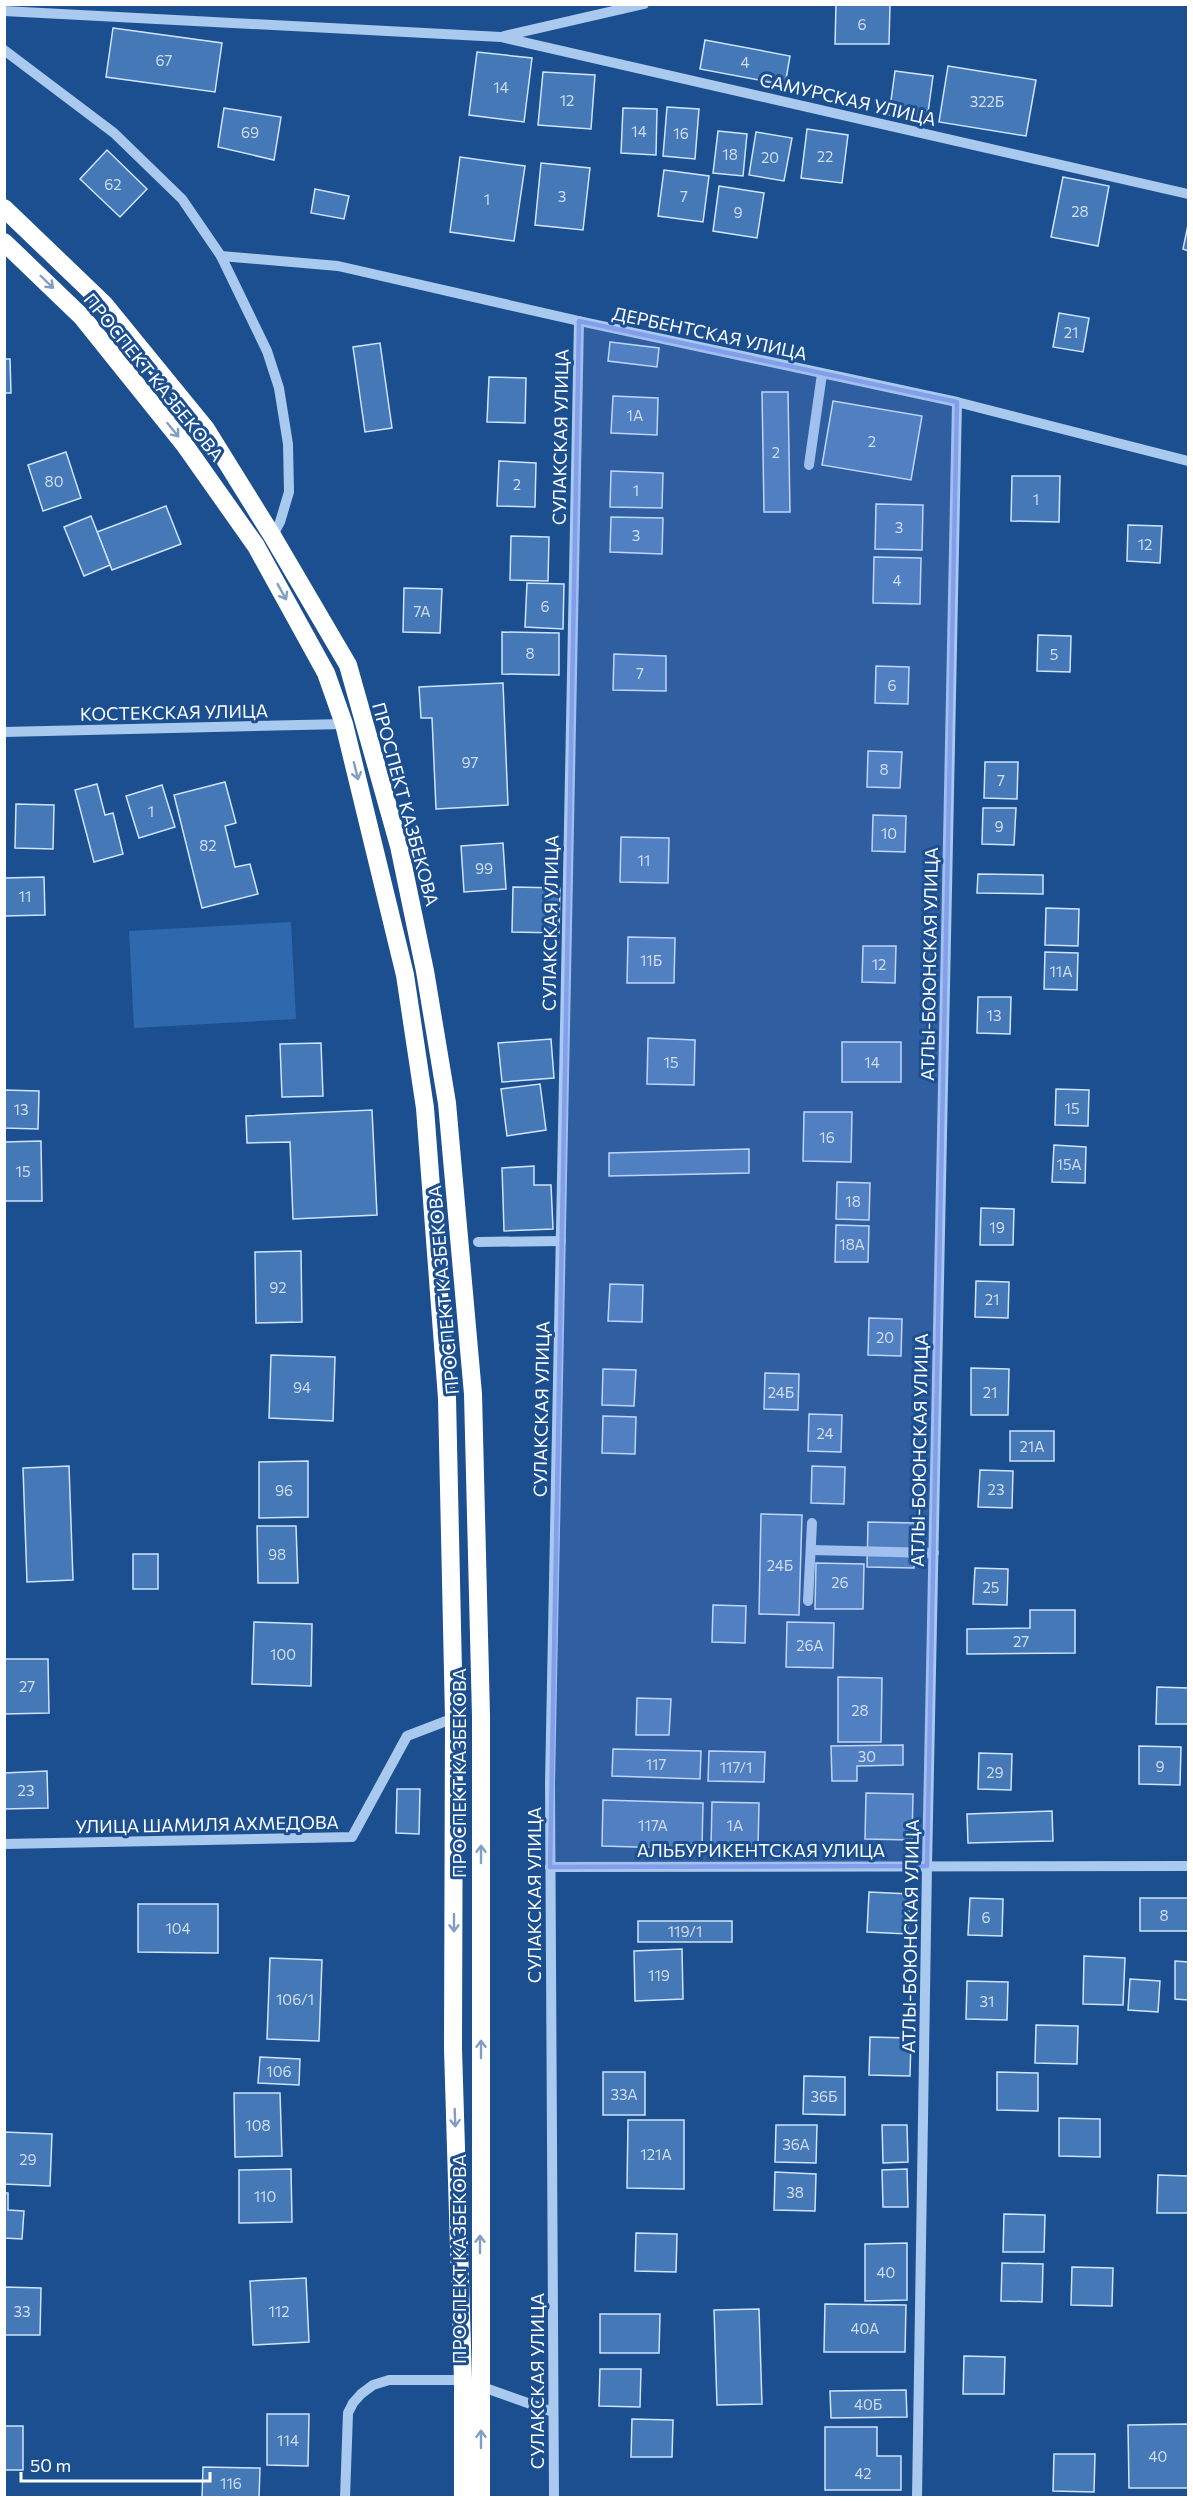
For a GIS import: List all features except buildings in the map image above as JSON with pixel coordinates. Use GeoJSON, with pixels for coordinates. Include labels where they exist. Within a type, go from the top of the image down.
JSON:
{"type":"FeatureCollection","features":[{"type":"Feature","properties":{"kind":"highway","name":"ПРОСПЕКТ КАЗБЕКОВА"},"geometry":{"type":"LineString","coordinates":[[4,208],[104,304],[206,429],[273,537],[348,665],[399,846],[425,971],[447,1103],[473,1394],[481,1716],[481,2498]]}},
{"type":"Feature","properties":{"kind":"highway","name":"ПРОСПЕКТ КАЗБЕКОВА"},"geometry":{"type":"LineString","coordinates":[[4,242],[82,317],[184,444],[256,546],[326,673],[344,724],[405,975],[425,1108],[447,1398],[454,1718],[453,2049],[463,2380],[463,2498]]}},
{"type":"Feature","properties":{"kind":"street"},"geometry":{"type":"LineString","coordinates":[[4,11],[501,37],[644,4]]}},
{"type":"Feature","properties":{"kind":"street","name":"САМУРСКАЯ УЛИЦА"},"geometry":{"type":"LineString","coordinates":[[501,37],[1188,194]]}},
{"type":"Feature","properties":{"kind":"street"},"geometry":{"type":"LineString","coordinates":[[4,50],[114,133],[182,199],[221,256],[267,351],[279,388],[288,444],[289,492],[280,522],[273,537],[256,546]]}},
{"type":"Feature","properties":{"kind":"street","name":"ДЕРБЕНТСКАЯ УЛИЦА"},"geometry":{"type":"LineString","coordinates":[[221,256],[338,266],[579,321],[957,402],[1188,461]]}},
{"type":"Feature","properties":{"kind":"street","name":"СУЛАКСКАЯ УЛИЦА"},"geometry":{"type":"LineString","coordinates":[[554,2498],[550,1867],[579,321]]}},
{"type":"Feature","properties":{"kind":"street"},"geometry":{"type":"LineString","coordinates":[[809,465],[822,374]]}},
{"type":"Feature","properties":{"kind":"street","name":"АТЛЫ-БОЮНСКАЯ УЛИЦА"},"geometry":{"type":"LineString","coordinates":[[917,2498],[927,1866],[957,402]]}},
{"type":"Feature","properties":{"kind":"street","name":"КОСТЕКСКАЯ УЛИЦА"},"geometry":{"type":"LineString","coordinates":[[4,732],[344,724]]}},
{"type":"Feature","properties":{"kind":"street"},"geometry":{"type":"LineString","coordinates":[[478,1242],[561,1241]]}},
{"type":"Feature","properties":{"kind":"street"},"geometry":{"type":"LineString","coordinates":[[808,1601],[812,1523]]}},
{"type":"Feature","properties":{"kind":"street"},"geometry":{"type":"LineString","coordinates":[[811,1550],[934,1553]]}},
{"type":"Feature","properties":{"kind":"street","name":"УЛИЦА ШАМИЛЯ АХМЕДОВА"},"geometry":{"type":"LineString","coordinates":[[4,1844],[352,1838],[407,1736],[454,1718]]}},
{"type":"Feature","properties":{"kind":"street","name":"АЛЬБУРИКЕНТСКАЯ УЛИЦА"},"geometry":{"type":"LineString","coordinates":[[550,1867],[1188,1866]]}},
{"type":"Feature","properties":{"kind":"street"},"geometry":{"type":"LineString","coordinates":[[345,2498],[348,2414],[361,2394],[373,2385],[389,2380],[463,2380],[553,2412]]}},
{"type":"Feature","properties":{"kind":"highlighted area"},"geometry":{"type":"Polygon","coordinates":[[[579,321],[957,402],[927,1866],[550,1867],[579,321]]]}},
{"type":"Feature","properties":{"kind":"shaded area"},"geometry":{"type":"Polygon","coordinates":[[[291,922],[296,1019],[134,1028],[129,931],[291,922]]]}}]}
